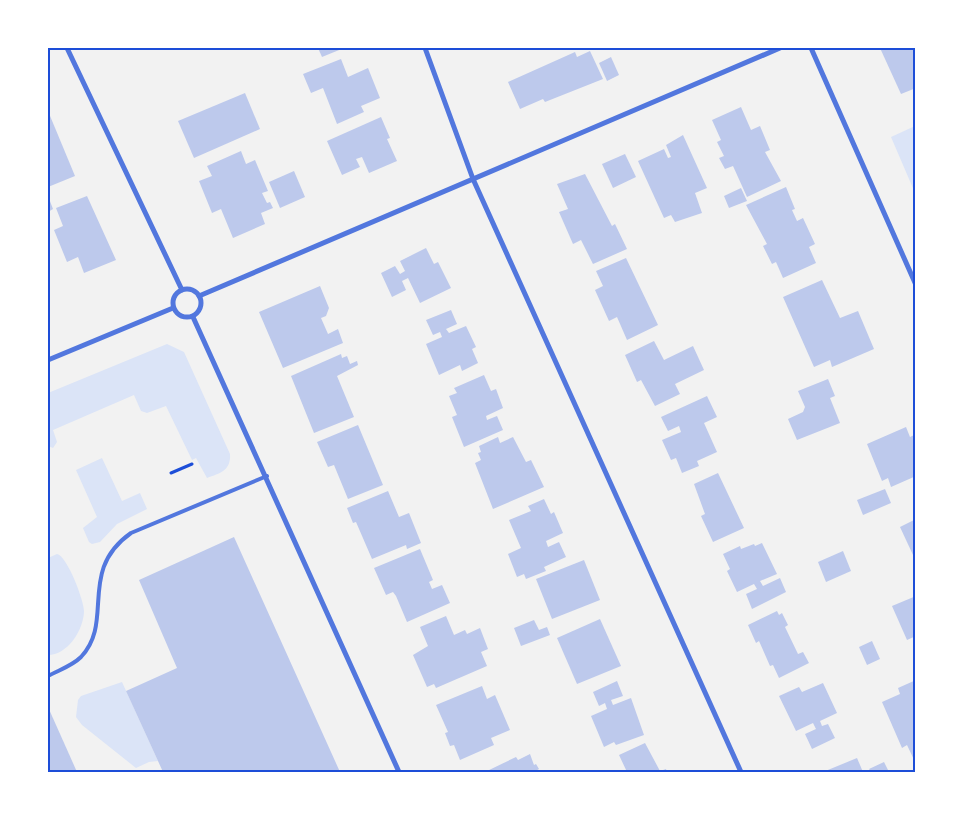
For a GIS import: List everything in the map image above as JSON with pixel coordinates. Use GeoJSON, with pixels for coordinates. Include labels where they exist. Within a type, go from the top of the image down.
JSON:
{"type":"FeatureCollection","features":[{"type":"Feature","properties":{"kind":"street"},"geometry":{"type":"LineString","coordinates":[[67,48],[182,290]]}},
{"type":"Feature","properties":{"kind":"street"},"geometry":{"type":"LineString","coordinates":[[425,48],[474,179],[742,772]]}},
{"type":"Feature","properties":{"kind":"street"},"geometry":{"type":"LineString","coordinates":[[199,296],[780,48]]}},
{"type":"Feature","properties":{"kind":"street"},"geometry":{"type":"LineString","coordinates":[[811,48],[916,285]]}},
{"type":"Feature","properties":{"kind":"street"},"geometry":{"type":"LineString","coordinates":[[189,289],[199,296],[201,308],[193,317],[182,317],[173,308],[173,299],[182,290],[189,289]]}},
{"type":"Feature","properties":{"kind":"street"},"geometry":{"type":"LineString","coordinates":[[48,360],[173,308]]}},
{"type":"Feature","properties":{"kind":"street"},"geometry":{"type":"LineString","coordinates":[[193,317],[267,476],[399,772]]}},
{"type":"Feature","properties":{"kind":"lane"},"geometry":{"type":"LineString","coordinates":[[48,676],[74,663],[86,650],[97,618],[100,573],[111,551],[119,541],[131,533],[267,476]]}},
{"type":"Feature","properties":{"kind":"path"},"geometry":{"type":"LineString","coordinates":[[171,473],[192,464]]}},
{"type":"Feature","properties":{"kind":"shaded area"},"geometry":{"type":"Polygon","coordinates":[[[915,126],[915,193],[891,137],[915,126]]]}},
{"type":"Feature","properties":{"kind":"shaded area"},"geometry":{"type":"Polygon","coordinates":[[[167,344],[184,352],[230,454],[229,464],[224,471],[207,478],[196,458],[192,460],[166,406],[147,413],[141,411],[134,395],[53,430],[57,442],[53,448],[48,446],[48,393],[167,344]]]}},
{"type":"Feature","properties":{"kind":"shaded area"},"geometry":{"type":"Polygon","coordinates":[[[102,458],[122,501],[140,493],[147,509],[117,524],[100,542],[92,544],[89,542],[83,528],[97,517],[76,470],[102,458]]]}},
{"type":"Feature","properties":{"kind":"shaded area"},"geometry":{"type":"Polygon","coordinates":[[[57,554],[70,570],[81,598],[84,612],[81,627],[73,641],[62,651],[48,655],[48,558],[57,554]]]}},
{"type":"Feature","properties":{"kind":"shaded area"},"geometry":{"type":"Polygon","coordinates":[[[122,682],[158,761],[149,762],[136,768],[82,725],[76,717],[78,700],[81,696],[122,682]]]}},
{"type":"Feature","properties":{"kind":"building"},"geometry":{"type":"Polygon","coordinates":[[[318,48],[344,48],[322,57],[318,48]]]}},
{"type":"Feature","properties":{"kind":"building"},"geometry":{"type":"Polygon","coordinates":[[[880,48],[916,48],[916,88],[901,94],[880,48]]]}},
{"type":"Feature","properties":{"kind":"building"},"geometry":{"type":"Polygon","coordinates":[[[590,51],[603,79],[545,102],[543,99],[520,109],[508,82],[575,52],[577,57],[590,51]]]}},
{"type":"Feature","properties":{"kind":"building"},"geometry":{"type":"Polygon","coordinates":[[[611,57],[619,75],[607,81],[599,63],[611,57]]]}},
{"type":"Feature","properties":{"kind":"building"},"geometry":{"type":"Polygon","coordinates":[[[341,59],[348,77],[368,68],[380,98],[361,106],[364,112],[337,124],[323,88],[311,93],[303,74],[341,59]]]}},
{"type":"Feature","properties":{"kind":"building"},"geometry":{"type":"Polygon","coordinates":[[[245,93],[260,129],[194,158],[178,121],[245,93]]]}},
{"type":"Feature","properties":{"kind":"building"},"geometry":{"type":"Polygon","coordinates":[[[741,107],[751,130],[760,126],[770,150],[765,152],[781,181],[747,197],[733,166],[725,169],[719,158],[724,156],[717,142],[721,140],[712,120],[741,107]]]}},
{"type":"Feature","properties":{"kind":"building"},"geometry":{"type":"Polygon","coordinates":[[[48,111],[75,176],[48,187],[48,111]]]}},
{"type":"Feature","properties":{"kind":"building"},"geometry":{"type":"Polygon","coordinates":[[[381,117],[390,138],[387,139],[397,161],[369,173],[362,157],[356,159],[360,167],[342,175],[327,141],[381,117]]]}},
{"type":"Feature","properties":{"kind":"building"},"geometry":{"type":"Polygon","coordinates":[[[683,135],[707,188],[695,193],[702,213],[675,222],[671,215],[664,218],[638,161],[664,149],[668,158],[671,157],[666,145],[683,135]]]}},
{"type":"Feature","properties":{"kind":"building"},"geometry":{"type":"Polygon","coordinates":[[[241,151],[246,164],[255,160],[268,191],[262,193],[267,203],[270,202],[273,208],[261,213],[265,224],[233,238],[221,209],[212,213],[199,181],[212,176],[207,166],[241,151]]]}},
{"type":"Feature","properties":{"kind":"building"},"geometry":{"type":"Polygon","coordinates":[[[625,154],[636,177],[613,188],[602,164],[625,154]]]}},
{"type":"Feature","properties":{"kind":"building"},"geometry":{"type":"Polygon","coordinates":[[[294,171],[305,197],[280,208],[269,182],[294,171]]]}},
{"type":"Feature","properties":{"kind":"building"},"geometry":{"type":"Polygon","coordinates":[[[585,174],[612,226],[615,224],[627,249],[593,264],[581,240],[573,244],[559,212],[568,209],[557,184],[585,174]]]}},
{"type":"Feature","properties":{"kind":"building"},"geometry":{"type":"Polygon","coordinates":[[[786,187],[795,209],[792,210],[797,221],[803,218],[815,244],[809,247],[816,263],[783,278],[776,262],[772,264],[763,246],[767,244],[746,205],[786,187]]]}},
{"type":"Feature","properties":{"kind":"building"},"geometry":{"type":"Polygon","coordinates":[[[741,188],[747,201],[729,208],[724,196],[741,188]]]}},
{"type":"Feature","properties":{"kind":"building"},"geometry":{"type":"Polygon","coordinates":[[[48,196],[53,209],[48,212],[48,196]]]}},
{"type":"Feature","properties":{"kind":"building"},"geometry":{"type":"Polygon","coordinates":[[[87,196],[116,260],[84,273],[78,257],[67,262],[54,230],[63,226],[56,208],[87,196]]]}},
{"type":"Feature","properties":{"kind":"building"},"geometry":{"type":"Polygon","coordinates":[[[426,248],[434,264],[438,262],[451,288],[420,303],[408,278],[402,281],[406,290],[392,297],[381,273],[395,266],[400,274],[405,271],[400,261],[426,248]]]}},
{"type":"Feature","properties":{"kind":"building"},"geometry":{"type":"Polygon","coordinates":[[[626,258],[658,325],[627,340],[617,317],[609,321],[595,290],[603,286],[596,271],[626,258]]]}},
{"type":"Feature","properties":{"kind":"building"},"geometry":{"type":"Polygon","coordinates":[[[822,280],[840,318],[858,311],[874,349],[832,367],[830,360],[814,367],[783,297],[822,280]]]}},
{"type":"Feature","properties":{"kind":"building"},"geometry":{"type":"Polygon","coordinates":[[[320,286],[329,308],[326,316],[321,318],[328,334],[338,329],[343,343],[283,368],[259,312],[320,286]]]}},
{"type":"Feature","properties":{"kind":"building"},"geometry":{"type":"Polygon","coordinates":[[[451,310],[457,324],[446,329],[449,333],[466,326],[476,347],[472,349],[478,363],[462,371],[460,365],[439,375],[426,344],[442,337],[440,332],[433,335],[426,320],[451,310]]]}},
{"type":"Feature","properties":{"kind":"building"},"geometry":{"type":"Polygon","coordinates":[[[654,341],[664,360],[693,346],[704,370],[675,384],[680,394],[655,406],[641,380],[637,382],[625,355],[654,341]]]}},
{"type":"Feature","properties":{"kind":"building"},"geometry":{"type":"Polygon","coordinates":[[[341,354],[342,358],[347,356],[350,364],[357,361],[358,365],[337,376],[354,417],[314,433],[291,376],[341,354]]]}},
{"type":"Feature","properties":{"kind":"building"},"geometry":{"type":"Polygon","coordinates":[[[484,375],[491,391],[496,389],[503,408],[486,416],[487,420],[497,416],[503,430],[464,447],[452,417],[457,415],[449,396],[457,393],[454,388],[484,375]]]}},
{"type":"Feature","properties":{"kind":"building"},"geometry":{"type":"Polygon","coordinates":[[[828,379],[835,396],[830,398],[840,423],[797,440],[788,419],[803,412],[805,407],[798,391],[828,379]]]}},
{"type":"Feature","properties":{"kind":"building"},"geometry":{"type":"Polygon","coordinates":[[[707,396],[717,417],[704,423],[717,452],[697,461],[699,466],[682,473],[676,458],[671,460],[662,440],[681,432],[679,426],[668,431],[661,417],[707,396]]]}},
{"type":"Feature","properties":{"kind":"building"},"geometry":{"type":"Polygon","coordinates":[[[358,425],[383,485],[348,499],[334,465],[328,467],[317,442],[358,425]]]}},
{"type":"Feature","properties":{"kind":"building"},"geometry":{"type":"Polygon","coordinates":[[[906,427],[910,437],[916,434],[916,476],[891,487],[888,478],[882,481],[867,444],[906,427]]]}},
{"type":"Feature","properties":{"kind":"building"},"geometry":{"type":"Polygon","coordinates":[[[498,437],[500,443],[513,437],[526,462],[531,460],[544,487],[493,509],[475,463],[481,460],[478,453],[481,452],[479,446],[498,437]]]}},
{"type":"Feature","properties":{"kind":"building"},"geometry":{"type":"Polygon","coordinates":[[[718,473],[744,528],[713,542],[701,516],[705,514],[694,484],[718,473]]]}},
{"type":"Feature","properties":{"kind":"building"},"geometry":{"type":"Polygon","coordinates":[[[885,489],[891,503],[863,515],[857,500],[885,489]]]}},
{"type":"Feature","properties":{"kind":"building"},"geometry":{"type":"Polygon","coordinates":[[[388,491],[399,517],[409,513],[421,543],[407,549],[406,545],[372,559],[356,522],[353,523],[347,508],[388,491]]]}},
{"type":"Feature","properties":{"kind":"building"},"geometry":{"type":"Polygon","coordinates":[[[544,499],[551,514],[554,512],[563,533],[546,541],[548,547],[559,542],[566,557],[544,567],[546,571],[526,579],[524,574],[517,577],[508,554],[521,548],[509,520],[531,511],[528,506],[544,499]]]}},
{"type":"Feature","properties":{"kind":"building"},"geometry":{"type":"Polygon","coordinates":[[[916,519],[916,554],[913,555],[900,527],[916,519]]]}},
{"type":"Feature","properties":{"kind":"building"},"geometry":{"type":"Polygon","coordinates":[[[234,537],[340,772],[163,772],[126,691],[177,668],[139,580],[234,537]]]}},
{"type":"Feature","properties":{"kind":"building"},"geometry":{"type":"Polygon","coordinates":[[[762,543],[777,574],[760,581],[763,586],[780,578],[786,592],[752,609],[746,594],[757,589],[754,584],[737,592],[727,571],[730,569],[723,554],[740,546],[741,549],[762,543]]]}},
{"type":"Feature","properties":{"kind":"building"},"geometry":{"type":"Polygon","coordinates":[[[420,549],[433,580],[429,582],[432,589],[442,585],[450,603],[407,622],[396,596],[393,592],[386,595],[374,568],[420,549]]]}},
{"type":"Feature","properties":{"kind":"building"},"geometry":{"type":"Polygon","coordinates":[[[843,551],[851,571],[826,582],[818,562],[843,551]]]}},
{"type":"Feature","properties":{"kind":"building"},"geometry":{"type":"Polygon","coordinates":[[[584,560],[600,600],[552,619],[536,579],[584,560]]]}},
{"type":"Feature","properties":{"kind":"building"},"geometry":{"type":"Polygon","coordinates":[[[916,596],[916,636],[907,640],[892,606],[916,596]]]}},
{"type":"Feature","properties":{"kind":"building"},"geometry":{"type":"Polygon","coordinates":[[[777,611],[779,615],[782,613],[788,625],[785,627],[798,654],[803,652],[809,663],[779,678],[773,665],[770,666],[759,641],[756,643],[748,625],[777,611]]]}},
{"type":"Feature","properties":{"kind":"building"},"geometry":{"type":"Polygon","coordinates":[[[446,616],[454,635],[465,630],[467,634],[480,628],[488,649],[481,652],[487,666],[436,688],[434,684],[427,687],[413,655],[428,646],[420,627],[446,616]]]}},
{"type":"Feature","properties":{"kind":"building"},"geometry":{"type":"Polygon","coordinates":[[[600,619],[621,666],[577,684],[557,638],[600,619]]]}},
{"type":"Feature","properties":{"kind":"building"},"geometry":{"type":"Polygon","coordinates":[[[534,620],[539,630],[547,627],[550,635],[521,646],[514,628],[534,620]]]}},
{"type":"Feature","properties":{"kind":"building"},"geometry":{"type":"Polygon","coordinates":[[[872,641],[880,659],[867,665],[859,647],[872,641]]]}},
{"type":"Feature","properties":{"kind":"building"},"geometry":{"type":"Polygon","coordinates":[[[916,680],[916,764],[907,745],[902,748],[882,702],[900,694],[898,688],[916,680]]]}},
{"type":"Feature","properties":{"kind":"building"},"geometry":{"type":"Polygon","coordinates":[[[617,681],[623,696],[611,700],[613,705],[631,698],[644,735],[616,745],[614,742],[604,747],[591,716],[607,709],[605,703],[599,706],[593,692],[617,681]]]}},
{"type":"Feature","properties":{"kind":"building"},"geometry":{"type":"Polygon","coordinates":[[[823,683],[837,713],[820,721],[822,726],[828,724],[835,738],[812,749],[805,734],[816,729],[813,723],[796,731],[779,696],[799,687],[802,692],[823,683]]]}},
{"type":"Feature","properties":{"kind":"building"},"geometry":{"type":"Polygon","coordinates":[[[482,686],[487,699],[495,695],[510,730],[491,738],[494,745],[460,760],[454,745],[450,746],[445,733],[448,732],[436,705],[482,686]]]}},
{"type":"Feature","properties":{"kind":"building"},"geometry":{"type":"Polygon","coordinates":[[[48,707],[77,772],[48,772],[48,707]]]}},
{"type":"Feature","properties":{"kind":"building"},"geometry":{"type":"Polygon","coordinates":[[[645,743],[660,771],[666,769],[667,772],[627,772],[619,755],[645,743]]]}},
{"type":"Feature","properties":{"kind":"building"},"geometry":{"type":"Polygon","coordinates":[[[530,754],[534,765],[536,764],[539,769],[534,772],[485,772],[516,757],[518,760],[530,754]]]}},
{"type":"Feature","properties":{"kind":"building"},"geometry":{"type":"Polygon","coordinates":[[[857,758],[863,772],[823,772],[857,758]]]}},
{"type":"Feature","properties":{"kind":"building"},"geometry":{"type":"Polygon","coordinates":[[[884,762],[889,772],[871,772],[869,769],[884,762]]]}}]}
